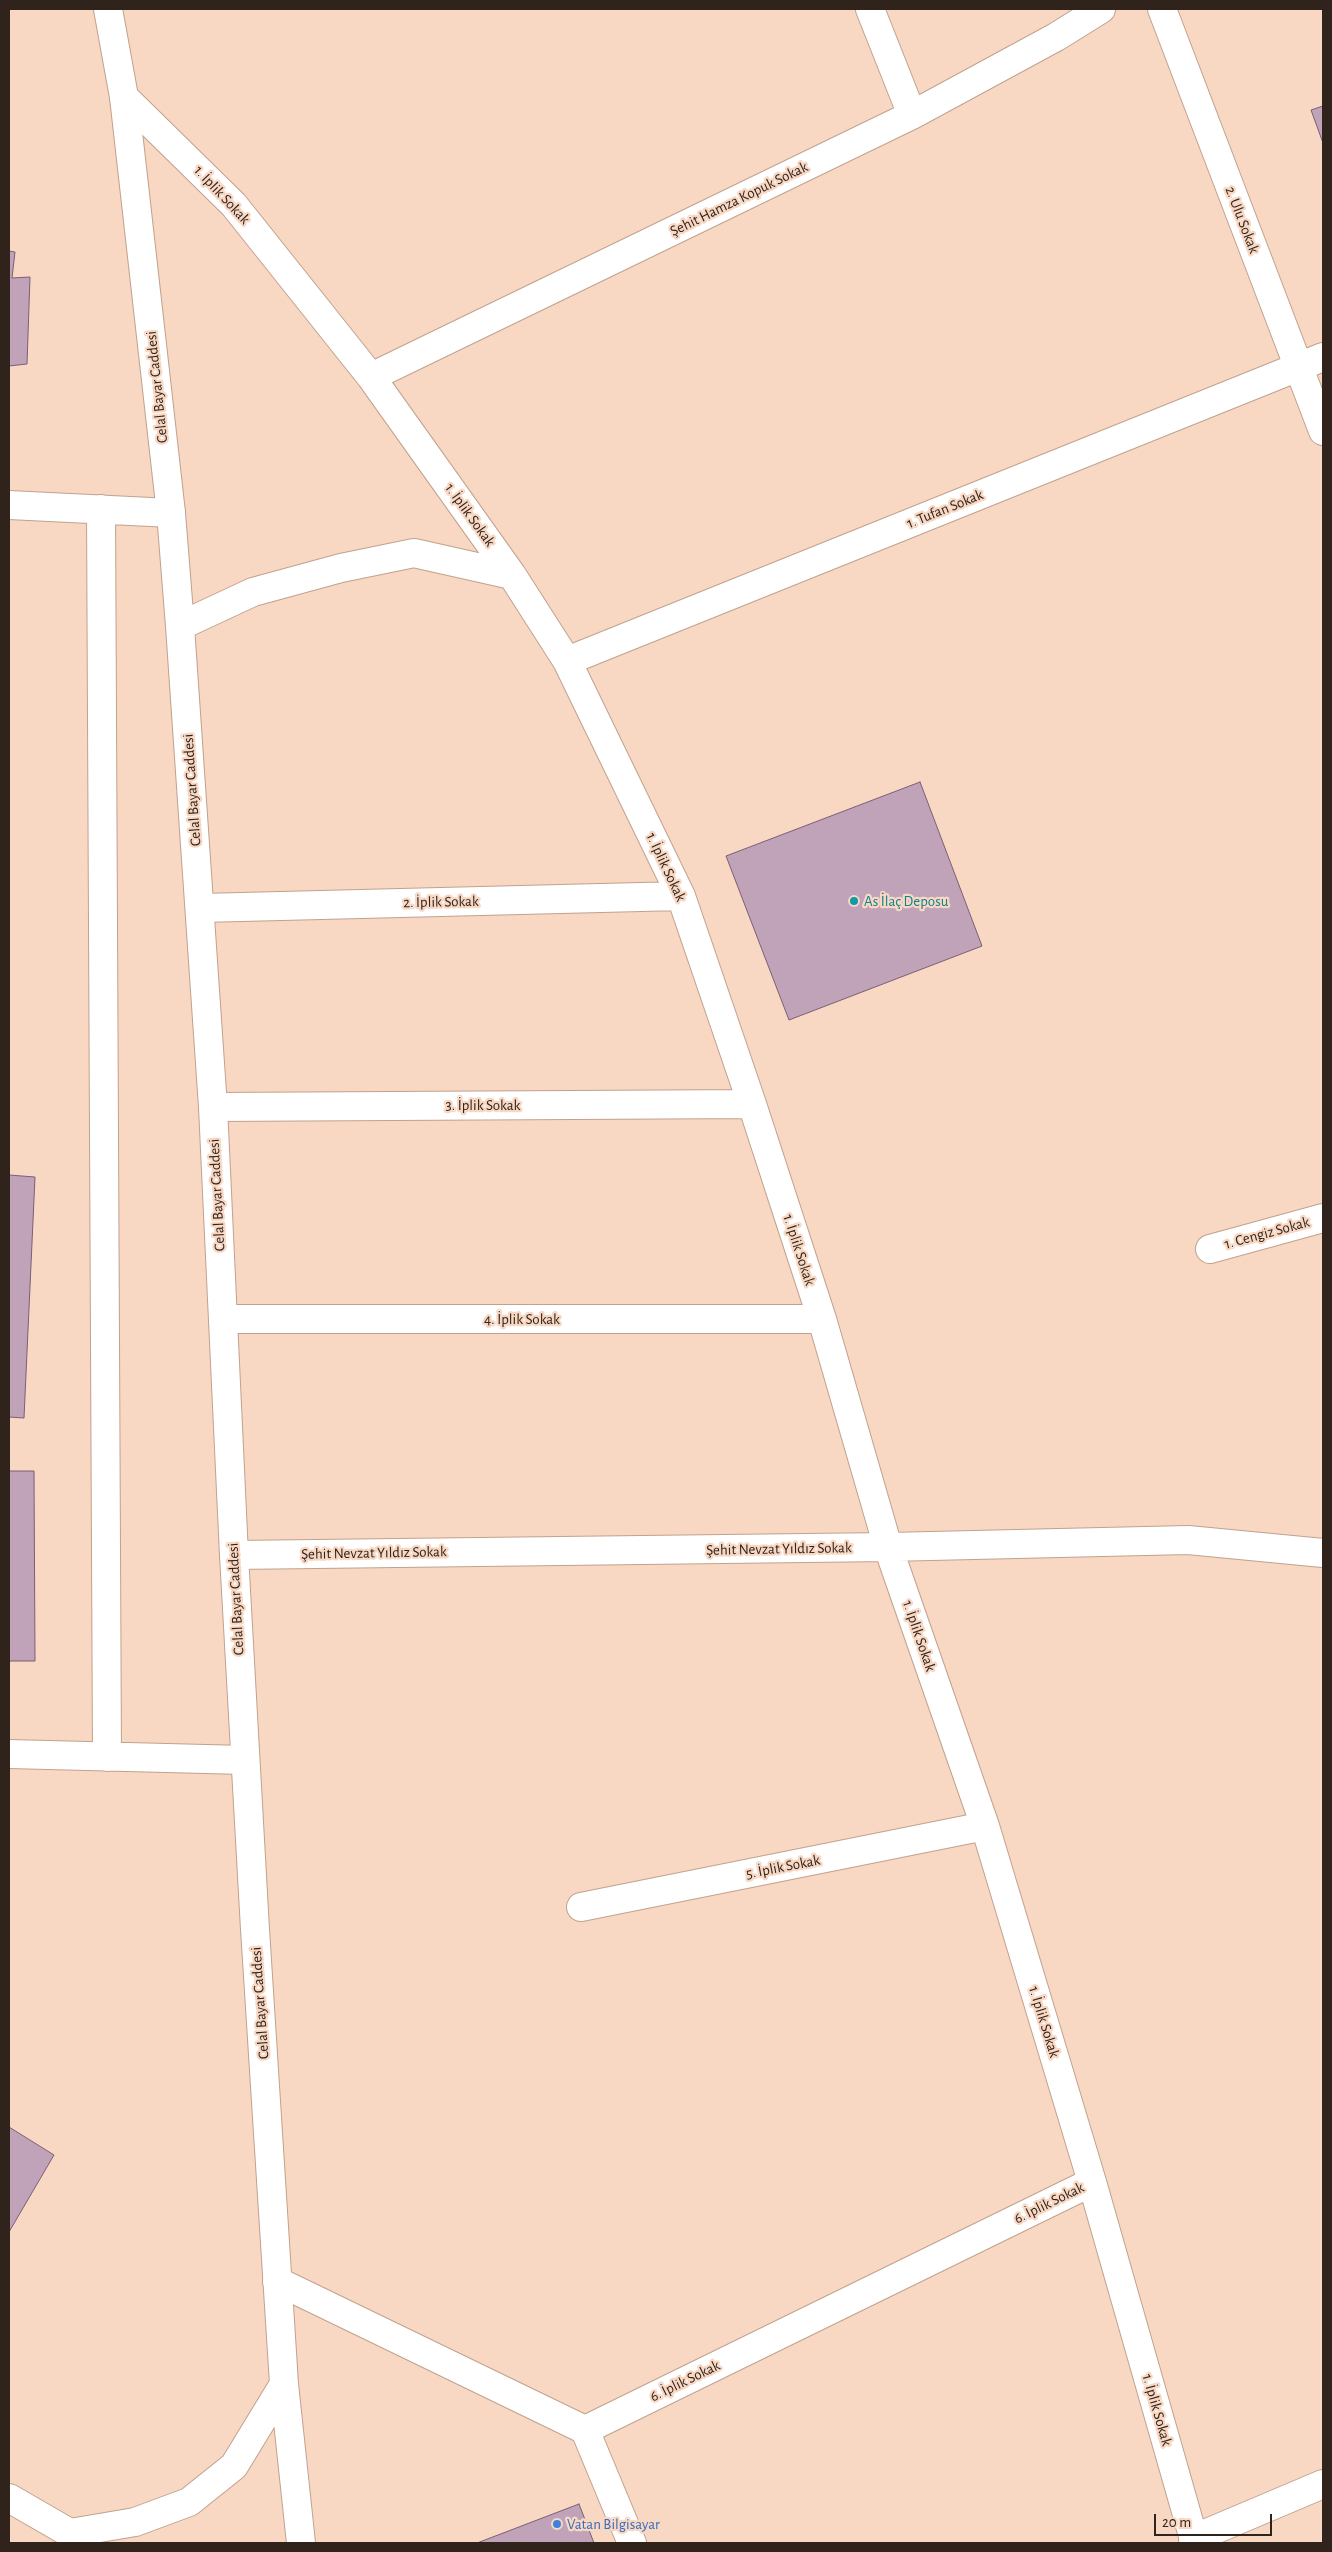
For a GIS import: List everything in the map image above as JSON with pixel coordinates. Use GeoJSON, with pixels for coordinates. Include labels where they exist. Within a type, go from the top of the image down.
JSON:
{"type":"FeatureCollection","features":[{"type":"Feature","properties":{"kind":"main road","name":"Celal Bayar Caddesi"},"geometry":{"type":"LineString","coordinates":[[108,9],[124,96],[171,512],[180,626],[201,908],[213,1107],[245,1760],[277,2281],[284,2384],[301,2543]]}},
{"type":"Feature","properties":{"kind":"main road"},"geometry":{"type":"LineString","coordinates":[[870,9],[912,115]]}},
{"type":"Feature","properties":{"kind":"main road","name":"Şehit Hamza Kopuk Sokak"},"geometry":{"type":"LineString","coordinates":[[371,377],[912,115],[1056,37],[1101,9]]}},
{"type":"Feature","properties":{"kind":"main road","name":"2. Ulu Sokak"},"geometry":{"type":"LineString","coordinates":[[1162,9],[1323,431]]}},
{"type":"Feature","properties":{"kind":"main road","name":"1. İplik Sokak"},"geometry":{"type":"LineString","coordinates":[[124,96],[234,204],[371,377],[512,574],[567,661],[681,896],[822,1318],[888,1547],[985,1826],[1092,2182],[1194,2541]]}},
{"type":"Feature","properties":{"kind":"main road","name":"1. Tufan Sokak"},"geometry":{"type":"LineString","coordinates":[[567,661],[1323,357]]}},
{"type":"Feature","properties":{"kind":"main road"},"geometry":{"type":"LineString","coordinates":[[9,505],[171,512]]}},
{"type":"Feature","properties":{"kind":"main road"},"geometry":{"type":"LineString","coordinates":[[101,509],[107,1756]]}},
{"type":"Feature","properties":{"kind":"main road"},"geometry":{"type":"LineString","coordinates":[[180,626],[253,592],[340,568],[414,554],[512,574]]}},
{"type":"Feature","properties":{"kind":"main road","name":"2. İplik Sokak"},"geometry":{"type":"LineString","coordinates":[[201,908],[681,896]]}},
{"type":"Feature","properties":{"kind":"main road","name":"3. İplik Sokak"},"geometry":{"type":"LineString","coordinates":[[213,1107],[752,1104]]}},
{"type":"Feature","properties":{"kind":"main road","name":"1. Cengiz Sokak"},"geometry":{"type":"LineString","coordinates":[[1210,1249],[1323,1218]]}},
{"type":"Feature","properties":{"kind":"main road","name":"4. İplik Sokak"},"geometry":{"type":"LineString","coordinates":[[223,1319],[822,1318]]}},
{"type":"Feature","properties":{"kind":"main road","name":"Şehit Nevzat Yıldız Sokak"},"geometry":{"type":"LineString","coordinates":[[234,1555],[888,1547],[1188,1540],[1323,1553]]}},
{"type":"Feature","properties":{"kind":"main road"},"geometry":{"type":"LineString","coordinates":[[9,1754],[245,1760]]}},
{"type":"Feature","properties":{"kind":"main road","name":"5. İplik Sokak"},"geometry":{"type":"LineString","coordinates":[[581,1908],[985,1826]]}},
{"type":"Feature","properties":{"kind":"main road","name":"6. İplik Sokak"},"geometry":{"type":"LineString","coordinates":[[585,2430],[1092,2182]]}},
{"type":"Feature","properties":{"kind":"main road"},"geometry":{"type":"LineString","coordinates":[[277,2281],[585,2430],[632,2543]]}},
{"type":"Feature","properties":{"kind":"main road"},"geometry":{"type":"LineString","coordinates":[[9,2498],[78,2538],[135,2522],[189,2502],[234,2466],[284,2384]]}},
{"type":"Feature","properties":{"kind":"main road"},"geometry":{"type":"LineString","coordinates":[[1194,2541],[1323,2484]]}},
{"type":"Feature","properties":{"kind":"building"},"geometry":{"type":"Polygon","coordinates":[[[1323,106],[1323,143],[1311,110],[1323,106]]]}},
{"type":"Feature","properties":{"kind":"building"},"geometry":{"type":"Polygon","coordinates":[[[9,251],[15,252],[12,278],[30,277],[27,364],[9,366],[9,251]]]}},
{"type":"Feature","properties":{"kind":"building","name":"As İlaç Deposu"},"geometry":{"type":"Polygon","coordinates":[[[920,782],[982,946],[789,1020],[726,856],[920,782]]]}},
{"type":"Feature","properties":{"kind":"building"},"geometry":{"type":"Polygon","coordinates":[[[9,1175],[35,1177],[24,1418],[9,1417],[9,1175]]]}},
{"type":"Feature","properties":{"kind":"building"},"geometry":{"type":"Polygon","coordinates":[[[9,1471],[34,1471],[35,1661],[9,1661],[9,1471]]]}},
{"type":"Feature","properties":{"kind":"building"},"geometry":{"type":"Polygon","coordinates":[[[9,2127],[54,2155],[9,2232],[9,2127]]]}},
{"type":"Feature","properties":{"kind":"building","name":"Vatan Bilgisayar"},"geometry":{"type":"Polygon","coordinates":[[[579,2504],[594,2543],[477,2543],[579,2504]]]}},
{"type":"Feature","properties":{"kind":"place","name":"As İlaç Deposu"},"geometry":{"type":"Point","coordinates":[854,901]}},
{"type":"Feature","properties":{"kind":"place","name":"Vatan Bilgisayar"},"geometry":{"type":"Point","coordinates":[557,2524]}}]}
